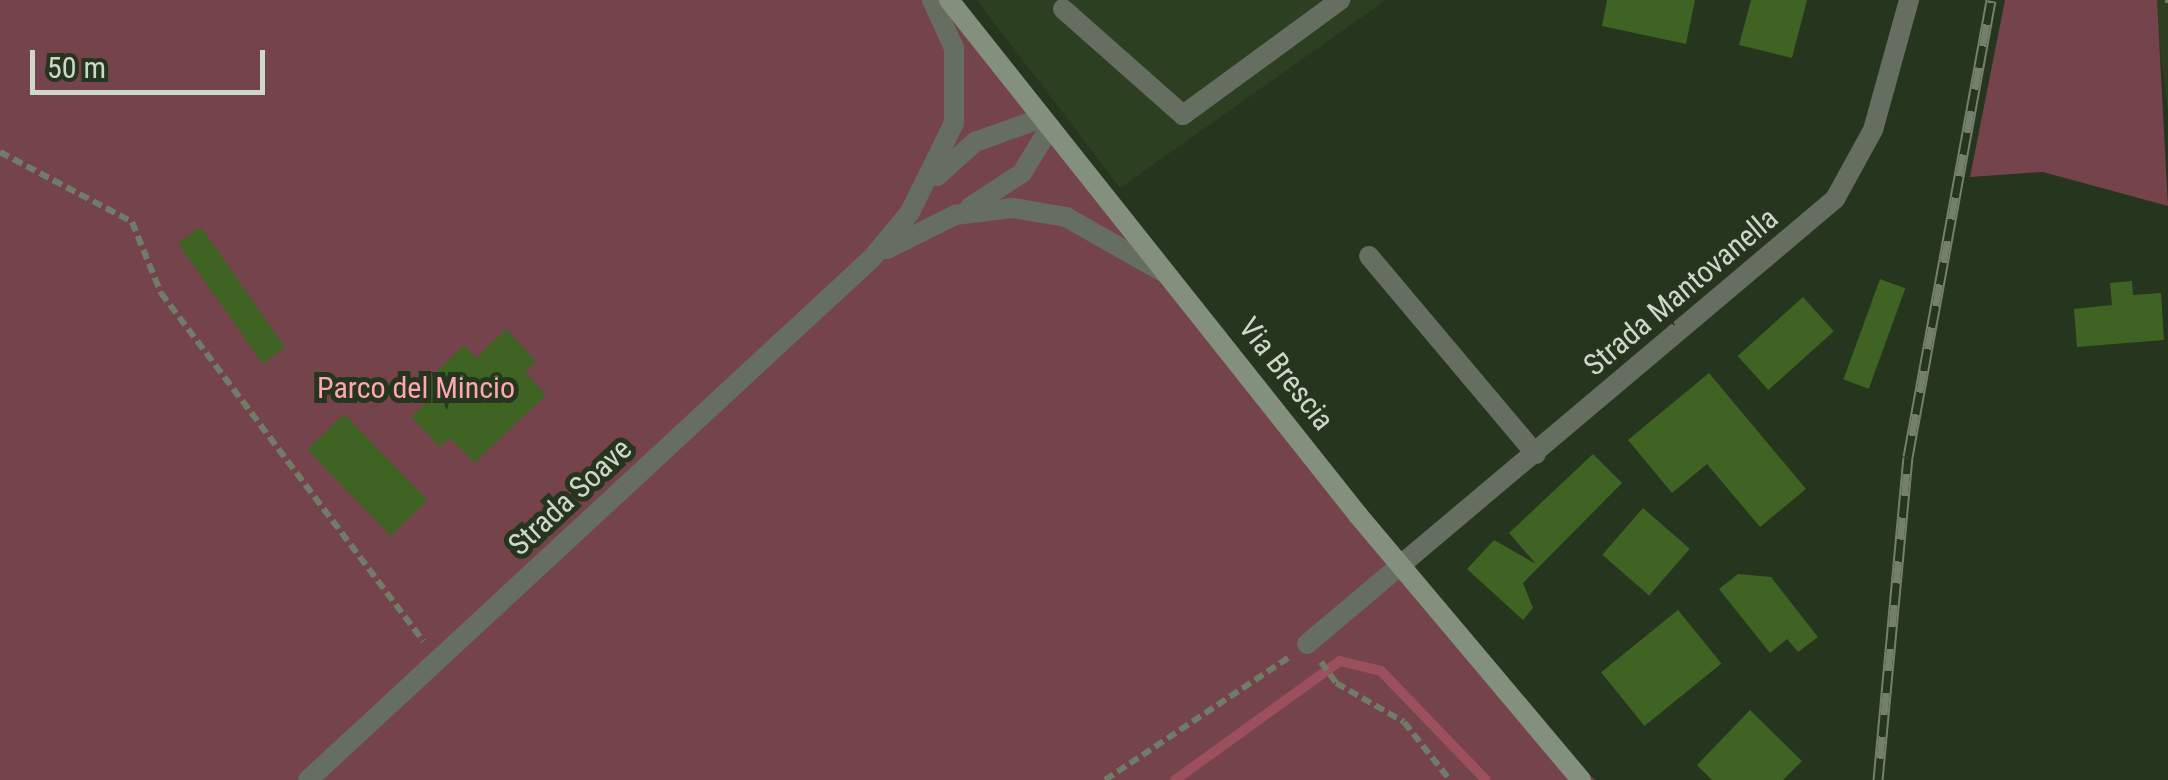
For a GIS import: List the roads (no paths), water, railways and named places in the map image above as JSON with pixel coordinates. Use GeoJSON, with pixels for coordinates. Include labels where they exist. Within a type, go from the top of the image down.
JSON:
{"type":"FeatureCollection","features":[{"type":"Feature","properties":{"kind":"main road","name":"Via Brescia"},"geometry":{"type":"LineString","coordinates":[[950,0],[1398,563],[1581,780]]}},
{"type":"Feature","properties":{"kind":"street"},"geometry":{"type":"LineString","coordinates":[[932,0],[954,48],[957,86],[934,179]]}},
{"type":"Feature","properties":{"kind":"street"},"geometry":{"type":"LineString","coordinates":[[1063,9],[1183,115],[1340,0]]}},
{"type":"Feature","properties":{"kind":"street","name":"Strada Mantovanella"},"geometry":{"type":"LineString","coordinates":[[1307,644],[1398,563],[1536,454],[1835,199],[1873,130],[1909,0]]}},
{"type":"Feature","properties":{"kind":"street"},"geometry":{"type":"LineString","coordinates":[[872,258],[934,179],[975,142],[1046,122]]}},
{"type":"Feature","properties":{"kind":"street"},"geometry":{"type":"LineString","coordinates":[[872,258],[955,215],[1022,173],[1046,122]]}},
{"type":"Feature","properties":{"kind":"street"},"geometry":{"type":"LineString","coordinates":[[955,215],[1013,208],[1066,216],[1174,279]]}},
{"type":"Feature","properties":{"kind":"street"},"geometry":{"type":"LineString","coordinates":[[1369,256],[1536,454]]}},
{"type":"Feature","properties":{"kind":"street","name":"Strada Soave"},"geometry":{"type":"LineString","coordinates":[[308,780],[872,258]]}},
{"type":"Feature","properties":{"kind":"waterway"},"geometry":{"type":"LineString","coordinates":[[1175,780],[1340,661],[1381,671],[1486,780]]}},
{"type":"Feature","properties":{"kind":"railway"},"geometry":{"type":"LineString","coordinates":[[1878,780],[1908,457],[1991,0]]}},
{"type":"Feature","properties":{"kind":"park label","name":"Parco del Mincio"},"geometry":{"type":"Point","coordinates":[416,388]}}]}
